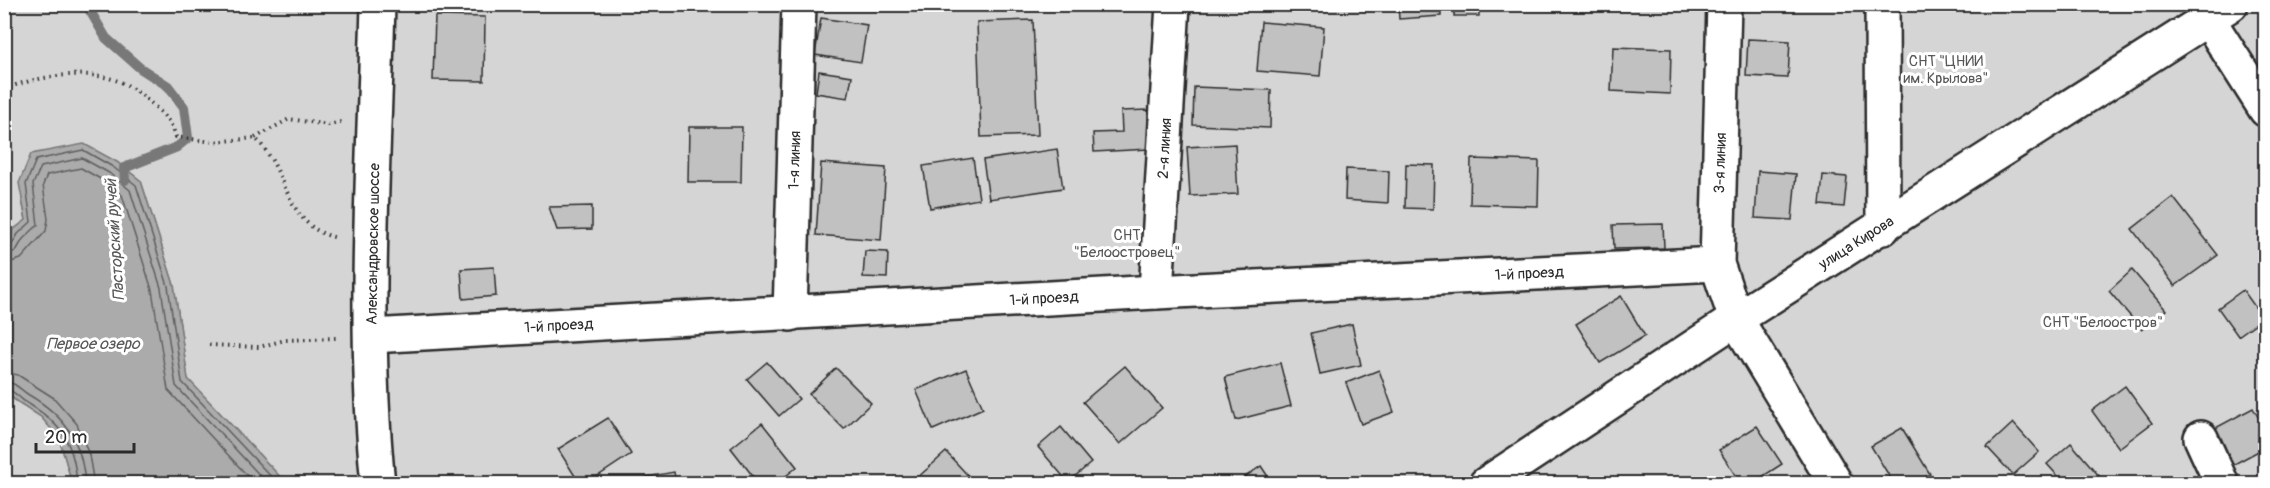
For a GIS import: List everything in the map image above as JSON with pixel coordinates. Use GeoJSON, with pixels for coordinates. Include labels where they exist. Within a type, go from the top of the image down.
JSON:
{"type":"FeatureCollection","features":[{"type":"Feature","properties":{"kind":"street","name":"Александровское шоссе"},"geometry":{"type":"LineString","coordinates":[[378,4],[371,336],[373,435],[378,483]]}},
{"type":"Feature","properties":{"kind":"street","name":"1-я линия"},"geometry":{"type":"LineString","coordinates":[[790,314],[799,4]]}},
{"type":"Feature","properties":{"kind":"street","name":"2-я линия"},"geometry":{"type":"LineString","coordinates":[[1156,292],[1173,4]]}},
{"type":"Feature","properties":{"kind":"street","name":"3-я линия"},"geometry":{"type":"LineString","coordinates":[[1724,4],[1717,264],[1736,319],[1836,483]]}},
{"type":"Feature","properties":{"kind":"street"},"geometry":{"type":"LineString","coordinates":[[1882,4],[1883,228]]}},
{"type":"Feature","properties":{"kind":"street"},"geometry":{"type":"LineString","coordinates":[[2220,12],[2265,110]]}},
{"type":"Feature","properties":{"kind":"street","name":"улица Кирова"},"geometry":{"type":"LineString","coordinates":[[1486,483],[1736,319],[1883,228],[2220,12]]}},
{"type":"Feature","properties":{"kind":"street","name":"1-й проезд"},"geometry":{"type":"LineString","coordinates":[[371,336],[1156,292],[1717,264]]}},
{"type":"Feature","properties":{"kind":"street"},"geometry":{"type":"LineString","coordinates":[[2201,438],[2223,483]]}},
{"type":"Feature","properties":{"kind":"path"},"geometry":{"type":"LineString","coordinates":[[4,89],[21,83],[93,75],[117,81],[139,93],[171,121],[176,137],[213,142],[255,138],[289,119],[329,126],[363,115],[376,105]]}},
{"type":"Feature","properties":{"kind":"path"},"geometry":{"type":"LineString","coordinates":[[255,138],[277,168],[293,207],[303,220],[326,235],[372,242]]}},
{"type":"Feature","properties":{"kind":"path"},"geometry":{"type":"LineString","coordinates":[[209,345],[259,347],[285,340],[371,336]]}},
{"type":"Feature","properties":{"kind":"green space","name":"СНТ \"Белоостровец\""},"geometry":{"type":"Polygon","coordinates":[[[5,5],[2265,5],[2265,483],[286,483],[188,379],[174,285],[141,181],[117,162],[48,152],[31,154],[22,200],[26,220],[13,230],[5,247],[5,5]]]}},
{"type":"Feature","properties":{"kind":"green space"},"geometry":{"type":"Polygon","coordinates":[[[4,393],[41,417],[59,438],[72,483],[5,483],[4,393]]]}},
{"type":"Feature","properties":{"kind":"water","name":"Первое озеро"},"geometry":{"type":"Polygon","coordinates":[[[84,144],[117,162],[141,181],[174,285],[188,379],[286,483],[72,483],[59,438],[41,417],[5,393],[5,247],[13,230],[26,220],[19,183],[31,154],[84,144]]]}},
{"type":"Feature","properties":{"kind":"building"},"geometry":{"type":"Polygon","coordinates":[[[1398,4],[1440,4],[1441,16],[1399,19],[1398,4]]]}},
{"type":"Feature","properties":{"kind":"building"},"geometry":{"type":"Polygon","coordinates":[[[1454,4],[1479,4],[1479,16],[1454,16],[1454,4]]]}},
{"type":"Feature","properties":{"kind":"building"},"geometry":{"type":"Polygon","coordinates":[[[435,16],[485,17],[484,81],[433,80],[435,16]]]}},
{"type":"Feature","properties":{"kind":"building"},"geometry":{"type":"Polygon","coordinates":[[[821,18],[867,25],[861,62],[815,55],[821,18]]]}},
{"type":"Feature","properties":{"kind":"building"},"geometry":{"type":"Polygon","coordinates":[[[1033,20],[1038,135],[981,137],[977,22],[1033,20]]]}},
{"type":"Feature","properties":{"kind":"building"},"geometry":{"type":"Polygon","coordinates":[[[1261,22],[1324,27],[1320,76],[1257,71],[1261,22]]]}},
{"type":"Feature","properties":{"kind":"building"},"geometry":{"type":"Polygon","coordinates":[[[1748,39],[1790,41],[1788,78],[1746,76],[1748,39]]]}},
{"type":"Feature","properties":{"kind":"building"},"geometry":{"type":"Polygon","coordinates":[[[1613,47],[1671,49],[1670,94],[1611,91],[1613,47]]]}},
{"type":"Feature","properties":{"kind":"building"},"geometry":{"type":"Polygon","coordinates":[[[819,71],[852,76],[848,98],[816,93],[819,71]]]}},
{"type":"Feature","properties":{"kind":"building"},"geometry":{"type":"Polygon","coordinates":[[[1194,87],[1271,90],[1270,128],[1193,125],[1194,87]]]}},
{"type":"Feature","properties":{"kind":"building"},"geometry":{"type":"Polygon","coordinates":[[[1148,110],[1149,149],[1094,152],[1093,133],[1122,132],[1121,111],[1148,110]]]}},
{"type":"Feature","properties":{"kind":"building"},"geometry":{"type":"Polygon","coordinates":[[[689,127],[742,127],[741,182],[688,182],[689,127]]]}},
{"type":"Feature","properties":{"kind":"building"},"geometry":{"type":"Polygon","coordinates":[[[1235,144],[1238,194],[1190,196],[1187,147],[1235,144]]]}},
{"type":"Feature","properties":{"kind":"building"},"geometry":{"type":"Polygon","coordinates":[[[1057,149],[1063,188],[989,199],[983,160],[1057,149]]]}},
{"type":"Feature","properties":{"kind":"building"},"geometry":{"type":"Polygon","coordinates":[[[973,158],[979,199],[930,208],[923,166],[973,158]]]}},
{"type":"Feature","properties":{"kind":"building"},"geometry":{"type":"Polygon","coordinates":[[[1471,159],[1539,161],[1538,206],[1470,204],[1471,159]]]}},
{"type":"Feature","properties":{"kind":"building"},"geometry":{"type":"Polygon","coordinates":[[[821,163],[886,168],[881,240],[816,235],[821,163]]]}},
{"type":"Feature","properties":{"kind":"building"},"geometry":{"type":"Polygon","coordinates":[[[1406,164],[1434,165],[1433,209],[1405,208],[1406,164]]]}},
{"type":"Feature","properties":{"kind":"building"},"geometry":{"type":"Polygon","coordinates":[[[1346,169],[1389,171],[1388,203],[1345,200],[1346,169]]]}},
{"type":"Feature","properties":{"kind":"building"},"geometry":{"type":"Polygon","coordinates":[[[1758,171],[1796,174],[1792,220],[1755,218],[1758,171]]]}},
{"type":"Feature","properties":{"kind":"building"},"geometry":{"type":"Polygon","coordinates":[[[1823,175],[1847,177],[1844,207],[1820,205],[1823,175]]]}},
{"type":"Feature","properties":{"kind":"building"},"geometry":{"type":"Polygon","coordinates":[[[2173,197],[2218,255],[2175,286],[2132,229],[2173,197]]]}},
{"type":"Feature","properties":{"kind":"building"},"geometry":{"type":"Polygon","coordinates":[[[592,206],[592,229],[557,230],[549,207],[592,206]]]}},
{"type":"Feature","properties":{"kind":"building"},"geometry":{"type":"Polygon","coordinates":[[[1663,224],[1664,248],[1614,249],[1613,225],[1663,224]]]}},
{"type":"Feature","properties":{"kind":"building"},"geometry":{"type":"Polygon","coordinates":[[[865,251],[888,252],[887,278],[863,277],[865,251]]]}},
{"type":"Feature","properties":{"kind":"building"},"geometry":{"type":"Polygon","coordinates":[[[494,267],[496,296],[463,299],[461,269],[494,267]]]}},
{"type":"Feature","properties":{"kind":"building"},"geometry":{"type":"Polygon","coordinates":[[[2132,270],[2166,310],[2142,330],[2109,291],[2132,270]]]}},
{"type":"Feature","properties":{"kind":"building"},"geometry":{"type":"Polygon","coordinates":[[[2243,290],[2263,318],[2238,336],[2218,308],[2243,290]]]}},
{"type":"Feature","properties":{"kind":"building"},"geometry":{"type":"Polygon","coordinates":[[[1621,296],[1645,336],[1600,363],[1576,324],[1621,296]]]}},
{"type":"Feature","properties":{"kind":"building"},"geometry":{"type":"Polygon","coordinates":[[[1352,324],[1361,365],[1320,374],[1311,333],[1352,324]]]}},
{"type":"Feature","properties":{"kind":"building"},"geometry":{"type":"Polygon","coordinates":[[[767,362],[799,399],[779,416],[747,379],[767,362]]]}},
{"type":"Feature","properties":{"kind":"building"},"geometry":{"type":"Polygon","coordinates":[[[1280,363],[1291,406],[1236,420],[1225,377],[1280,363]]]}},
{"type":"Feature","properties":{"kind":"building"},"geometry":{"type":"Polygon","coordinates":[[[1125,366],[1162,408],[1120,444],[1083,402],[1125,366]]]}},
{"type":"Feature","properties":{"kind":"building"},"geometry":{"type":"Polygon","coordinates":[[[836,368],[871,403],[844,429],[809,394],[836,368]]]}},
{"type":"Feature","properties":{"kind":"building"},"geometry":{"type":"Polygon","coordinates":[[[966,369],[983,408],[933,430],[916,390],[966,369]]]}},
{"type":"Feature","properties":{"kind":"building"},"geometry":{"type":"Polygon","coordinates":[[[1379,370],[1394,412],[1361,424],[1346,383],[1379,370]]]}},
{"type":"Feature","properties":{"kind":"building"},"geometry":{"type":"Polygon","coordinates":[[[2125,386],[2152,423],[2119,448],[2092,411],[2125,386]]]}},
{"type":"Feature","properties":{"kind":"building"},"geometry":{"type":"Polygon","coordinates":[[[2253,408],[2266,431],[2266,447],[2227,468],[2208,432],[2253,408]]]}},
{"type":"Feature","properties":{"kind":"building"},"geometry":{"type":"Polygon","coordinates":[[[608,418],[631,454],[586,484],[580,484],[558,449],[608,418]]]}},
{"type":"Feature","properties":{"kind":"building"},"geometry":{"type":"Polygon","coordinates":[[[762,423],[797,467],[776,484],[759,484],[731,448],[762,423]]]}},
{"type":"Feature","properties":{"kind":"building"},"geometry":{"type":"Polygon","coordinates":[[[2013,423],[2039,452],[2013,475],[1987,447],[2013,423]]]}},
{"type":"Feature","properties":{"kind":"building"},"geometry":{"type":"Polygon","coordinates":[[[1757,426],[1782,464],[1751,484],[1741,484],[1719,450],[1757,426]]]}},
{"type":"Feature","properties":{"kind":"building"},"geometry":{"type":"Polygon","coordinates":[[[1061,427],[1091,463],[1068,482],[1038,447],[1061,427]]]}},
{"type":"Feature","properties":{"kind":"building"},"geometry":{"type":"Polygon","coordinates":[[[1902,428],[1930,474],[1914,484],[1894,484],[1871,446],[1902,428]]]}},
{"type":"Feature","properties":{"kind":"building"},"geometry":{"type":"Polygon","coordinates":[[[2071,443],[2106,484],[2065,484],[2047,464],[2071,443]]]}},
{"type":"Feature","properties":{"kind":"building"},"geometry":{"type":"Polygon","coordinates":[[[946,452],[976,484],[920,484],[916,479],[946,452]]]}},
{"type":"Feature","properties":{"kind":"building"},"geometry":{"type":"Polygon","coordinates":[[[1261,466],[1273,484],[1235,484],[1261,466]]]}},
{"type":"Feature","properties":{"kind":"building"},"geometry":{"type":"Polygon","coordinates":[[[674,472],[676,484],[647,484],[646,477],[674,472]]]}},
{"type":"Feature","properties":{"kind":"waterway","name":"Пасторский ручей"},"geometry":{"type":"LineString","coordinates":[[86,4],[106,38],[140,68],[168,86],[184,107],[188,138],[177,147],[124,168],[125,180]]}},
{"type":"Feature","properties":{"kind":"park label","name":"СНТ \"ЦНИИ им. Крылова\""},"geometry":{"type":"Point","coordinates":[1946,70]}},
{"type":"Feature","properties":{"kind":"park label","name":"СНТ \"Белоостров\""},"geometry":{"type":"Point","coordinates":[2103,322]}}]}
